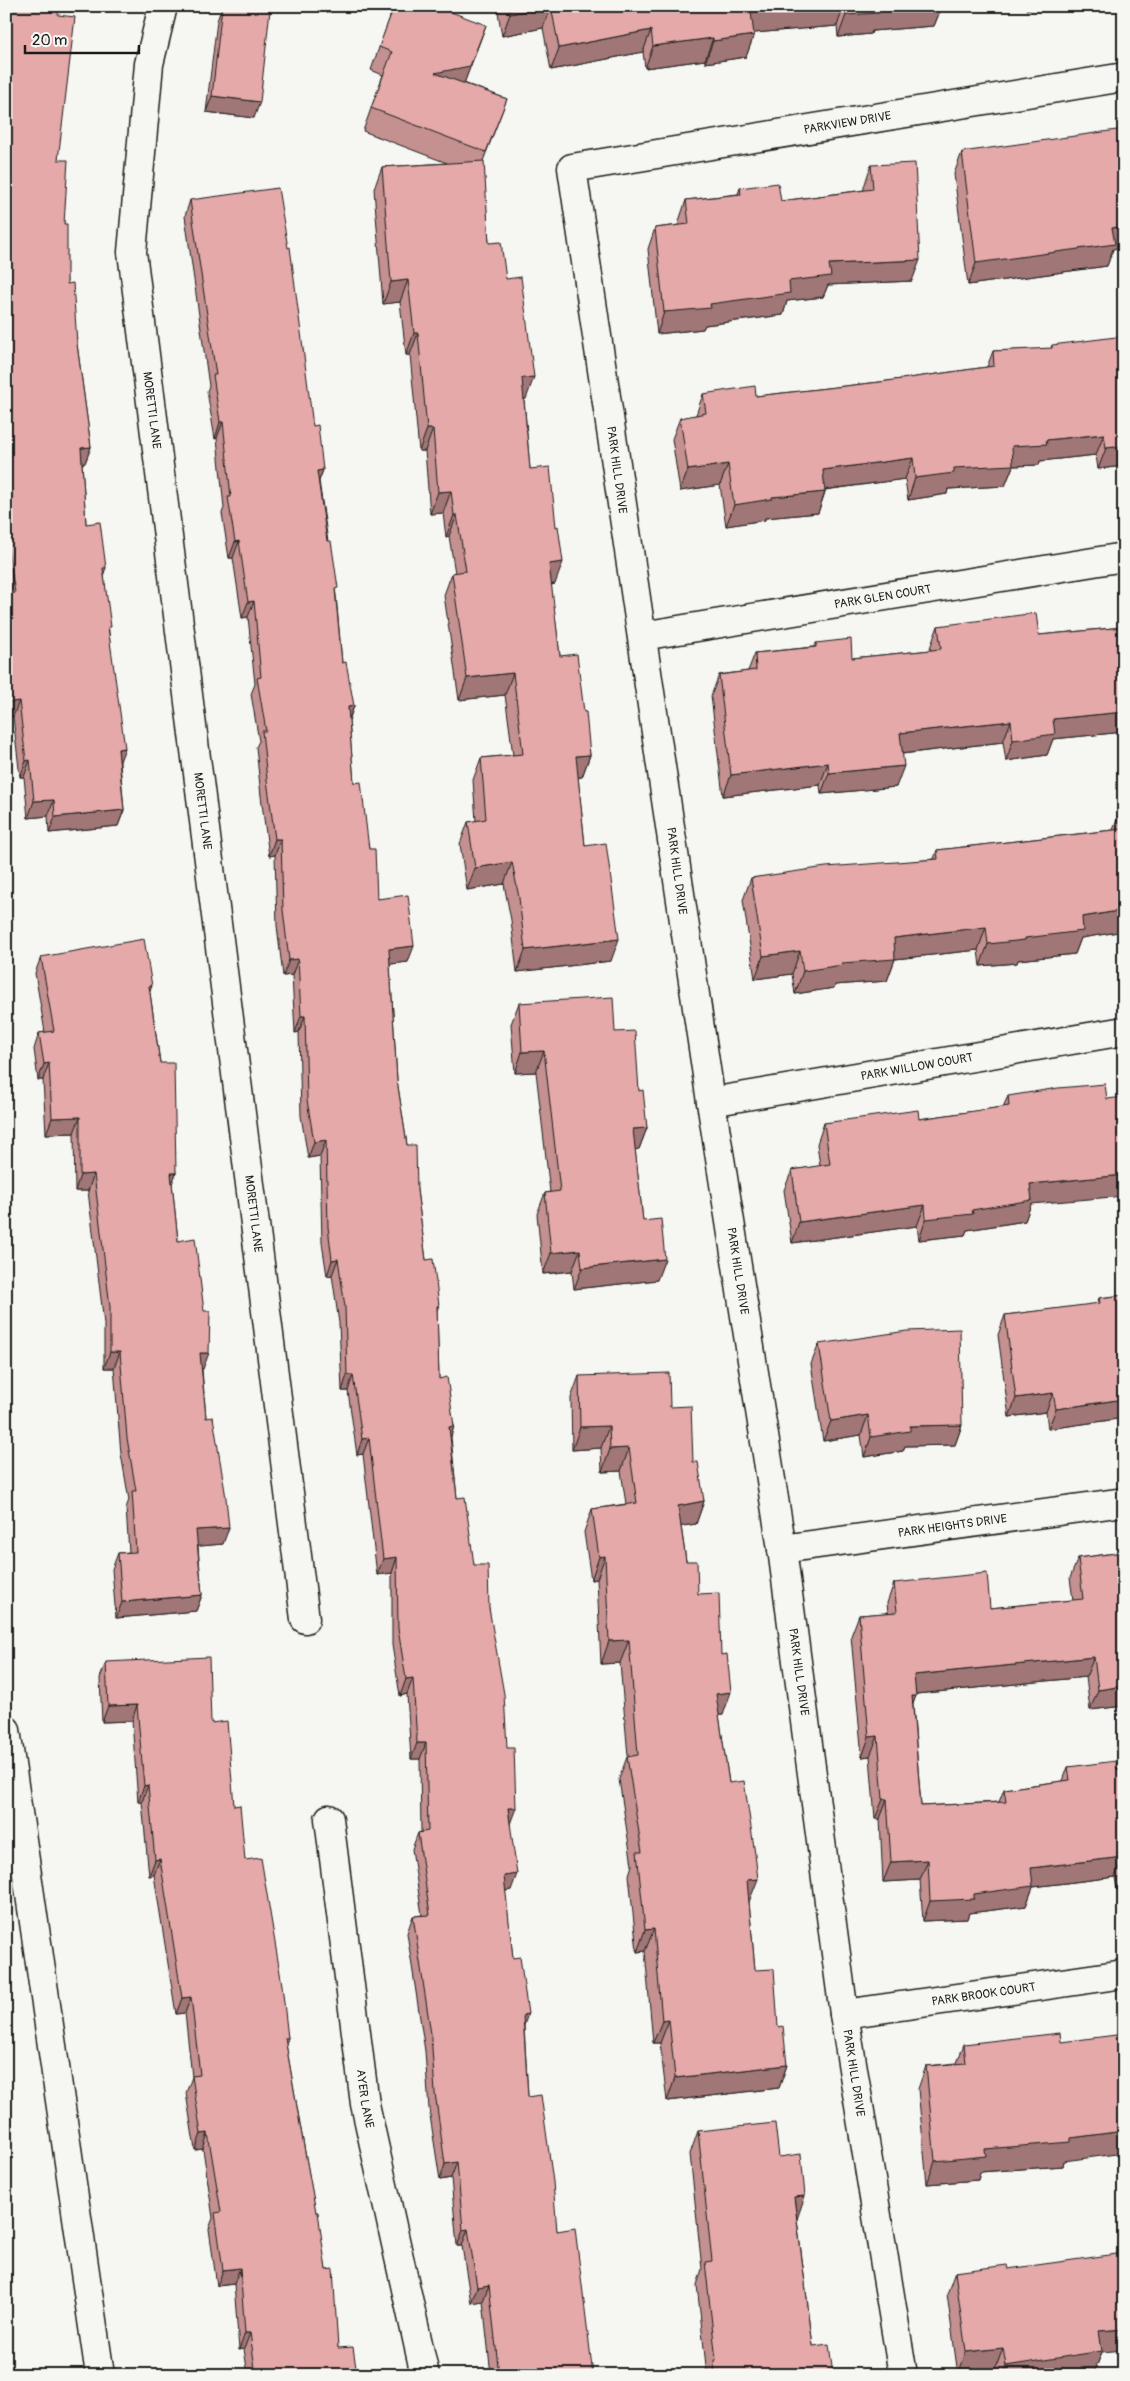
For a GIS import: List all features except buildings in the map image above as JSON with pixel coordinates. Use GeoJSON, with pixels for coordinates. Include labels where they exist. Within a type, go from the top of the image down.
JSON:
{"type":"FeatureCollection","features":[{"type":"Feature","properties":{"kind":"main road","name":"MORETTI LANE"},"geometry":{"type":"LineString","coordinates":[[163,6],[149,64],[132,252],[305,1619]]}},
{"type":"Feature","properties":{"kind":"main road","name":"PARKVIEW DRIVE"},"geometry":{"type":"LineString","coordinates":[[572,168],[1124,77]]}},
{"type":"Feature","properties":{"kind":"main road","name":"PARK HILL DRIVE"},"geometry":{"type":"LineString","coordinates":[[572,168],[710,1102],[782,1550],[844,2014],[903,2375]]}},
{"type":"Feature","properties":{"kind":"main road","name":"PARK GLEN COURT"},"geometry":{"type":"LineString","coordinates":[[642,636],[1124,557]]}},
{"type":"Feature","properties":{"kind":"main road","name":"PARK WILLOW COURT"},"geometry":{"type":"LineString","coordinates":[[710,1102],[1124,1031]]}},
{"type":"Feature","properties":{"kind":"main road","name":"PARK HEIGHTS DRIVE"},"geometry":{"type":"LineString","coordinates":[[782,1550],[1124,1502]]}},
{"type":"Feature","properties":{"kind":"main road"},"geometry":{"type":"LineString","coordinates":[[6,1730],[100,2375]]}},
{"type":"Feature","properties":{"kind":"main road","name":"AYER LANE"},"geometry":{"type":"LineString","coordinates":[[329,1819],[366,2104],[425,2375]]}},
{"type":"Feature","properties":{"kind":"main road","name":"PARK BROOK COURT"},"geometry":{"type":"LineString","coordinates":[[844,2014],[1124,1974]]}}]}
